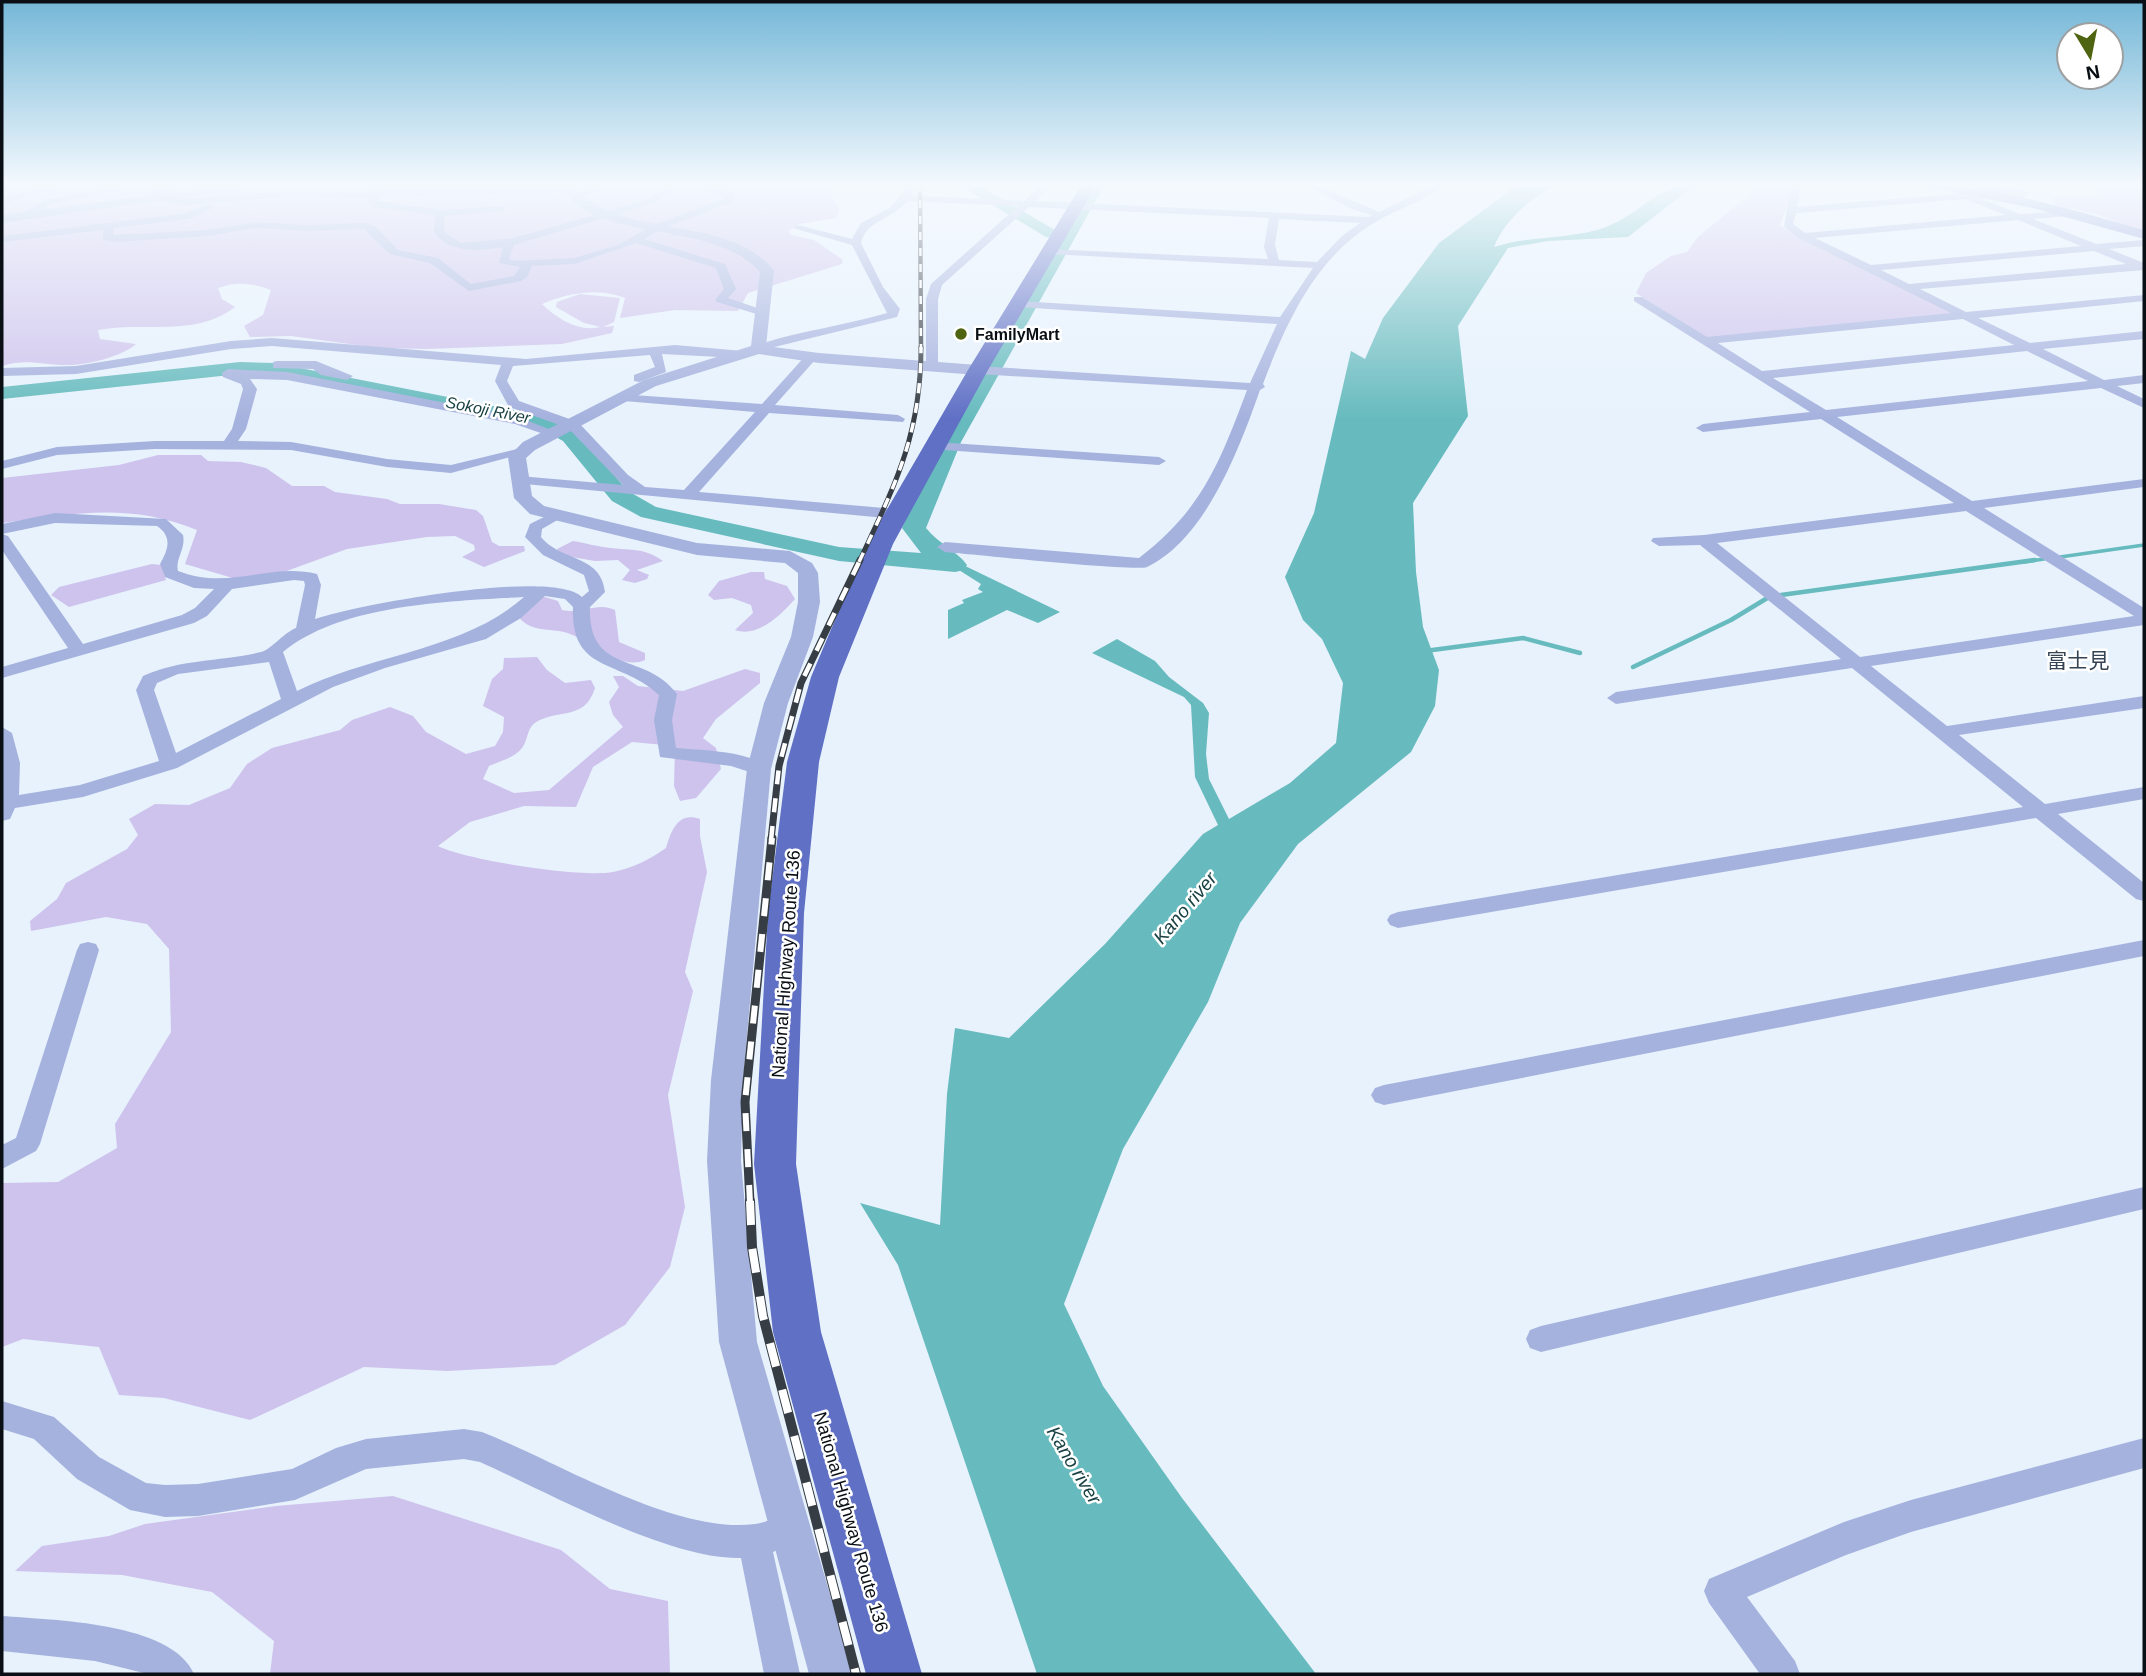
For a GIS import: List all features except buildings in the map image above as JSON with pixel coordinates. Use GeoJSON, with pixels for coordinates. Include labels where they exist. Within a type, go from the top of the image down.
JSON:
{"type":"FeatureCollection","features":[{"type":"Feature","properties":{"kind":"highway","name":"National Highway Route 136"},"geometry":{"type":"LineString","coordinates":[[894,1674],[797,1332],[775,1164],[786,913],[803,762],[825,677],[876,555],[897,514],[935,446],[989,370],[1019,304],[1043,262]]}},
{"type":"Feature","properties":{"kind":"street"},"geometry":{"type":"LineString","coordinates":[[437,262],[469,288],[517,279],[523,275],[527,264]]}},
{"type":"Feature","properties":{"kind":"street"},"geometry":{"type":"LineString","coordinates":[[513,262],[563,262]]}},
{"type":"Feature","properties":{"kind":"street"},"geometry":{"type":"LineString","coordinates":[[709,262],[721,266],[730,289],[721,300],[763,312]]}},
{"type":"Feature","properties":{"kind":"street"},"geometry":{"type":"LineString","coordinates":[[758,349],[767,271],[762,262]]}},
{"type":"Feature","properties":{"kind":"street"},"geometry":{"type":"LineString","coordinates":[[520,466],[561,429],[668,376],[799,335],[860,325],[893,316],[894,309],[878,287],[866,262]]}},
{"type":"Feature","properties":{"kind":"street"},"geometry":{"type":"LineString","coordinates":[[932,366],[932,299],[937,284],[961,262]]}},
{"type":"Feature","properties":{"kind":"street"},"geometry":{"type":"LineString","coordinates":[[1277,262],[1321,265]]}},
{"type":"Feature","properties":{"kind":"street"},"geometry":{"type":"LineString","coordinates":[[945,547],[1142,563],[1167,547],[1189,526],[1225,465],[1283,321],[1323,262]]}},
{"type":"Feature","properties":{"kind":"street"},"geometry":{"type":"LineString","coordinates":[[1858,262],[2144,404]]}},
{"type":"Feature","properties":{"kind":"street"},"geometry":{"type":"LineString","coordinates":[[1870,268],[1935,262]]}},
{"type":"Feature","properties":{"kind":"street"},"geometry":{"type":"LineString","coordinates":[[1909,287],[2143,266]]}},
{"type":"Feature","properties":{"kind":"street"},"geometry":{"type":"LineString","coordinates":[[1704,341],[2144,298]]}},
{"type":"Feature","properties":{"kind":"street"},"geometry":{"type":"LineString","coordinates":[[1638,299],[2144,615]]}},
{"type":"Feature","properties":{"kind":"street"},"geometry":{"type":"LineString","coordinates":[[1019,304],[1283,321]]}},
{"type":"Feature","properties":{"kind":"street"},"geometry":{"type":"LineString","coordinates":[[1760,375],[2144,335]]}},
{"type":"Feature","properties":{"kind":"street"},"geometry":{"type":"LineString","coordinates":[[2,372],[76,370],[231,345],[295,343],[508,362],[544,362],[695,349],[739,354]]}},
{"type":"Feature","properties":{"kind":"street"},"geometry":{"type":"LineString","coordinates":[[228,370],[231,345]]}},
{"type":"Feature","properties":{"kind":"street"},"geometry":{"type":"LineString","coordinates":[[758,349],[811,357],[1258,387]]}},
{"type":"Feature","properties":{"kind":"street"},"geometry":{"type":"LineString","coordinates":[[639,378],[662,369],[655,351]]}},
{"type":"Feature","properties":{"kind":"street"},"geometry":{"type":"LineString","coordinates":[[688,495],[811,357]]}},
{"type":"Feature","properties":{"kind":"street"},"geometry":{"type":"LineString","coordinates":[[508,362],[501,381],[514,404],[561,429],[637,490]]}},
{"type":"Feature","properties":{"kind":"street"},"geometry":{"type":"LineString","coordinates":[[228,370],[316,365],[331,373],[521,408]]}},
{"type":"Feature","properties":{"kind":"street"},"geometry":{"type":"LineString","coordinates":[[228,370],[287,376],[561,429]]}},
{"type":"Feature","properties":{"kind":"street"},"geometry":{"type":"LineString","coordinates":[[228,370],[247,382],[250,389],[239,429],[229,444]]}},
{"type":"Feature","properties":{"kind":"street"},"geometry":{"type":"LineString","coordinates":[[1703,428],[2144,379]]}},
{"type":"Feature","properties":{"kind":"street"},"geometry":{"type":"LineString","coordinates":[[624,397],[898,419]]}},
{"type":"Feature","properties":{"kind":"street"},"geometry":{"type":"LineString","coordinates":[[2,465],[74,449],[229,444],[291,446],[436,469],[520,466],[596,486],[897,514]]}},
{"type":"Feature","properties":{"kind":"street"},"geometry":{"type":"LineString","coordinates":[[935,446],[1159,461]]}},
{"type":"Feature","properties":{"kind":"street"},"geometry":{"type":"LineString","coordinates":[[520,466],[526,503],[558,515],[696,548],[790,557],[805,567],[810,579],[802,638],[776,703],[759,769],[727,1080],[724,1161],[738,1342],[831,1674]]}},
{"type":"Feature","properties":{"kind":"street"},"geometry":{"type":"LineString","coordinates":[[1660,541],[1704,540],[2144,483]]}},
{"type":"Feature","properties":{"kind":"street"},"geometry":{"type":"LineString","coordinates":[[558,515],[535,527],[533,537],[543,551],[578,562],[593,576],[597,592],[582,606],[580,622],[594,653],[610,664],[656,681],[668,694],[663,720],[667,753],[734,760],[759,769]]}},
{"type":"Feature","properties":{"kind":"street"},"geometry":{"type":"LineString","coordinates":[[2,529],[55,518],[161,523],[173,530],[177,536],[178,545],[168,564],[171,573],[194,583],[227,585],[294,575],[311,577],[313,585],[304,629]]}},
{"type":"Feature","properties":{"kind":"street"},"geometry":{"type":"LineString","coordinates":[[2,539],[79,651]]}},
{"type":"Feature","properties":{"kind":"street"},"geometry":{"type":"LineString","coordinates":[[1704,540],[2144,894]]}},
{"type":"Feature","properties":{"kind":"street"},"geometry":{"type":"LineString","coordinates":[[2,673],[188,619],[201,612],[227,585]]}},
{"type":"Feature","properties":{"kind":"street"},"geometry":{"type":"LineString","coordinates":[[291,700],[274,656],[278,646],[304,629],[378,607],[541,591],[565,592],[582,606]]}},
{"type":"Feature","properties":{"kind":"street"},"geometry":{"type":"LineString","coordinates":[[2,733],[8,748],[11,775],[4,808],[83,791],[170,764],[291,700],[351,674],[480,635],[515,614],[541,591]]}},
{"type":"Feature","properties":{"kind":"street"},"geometry":{"type":"LineString","coordinates":[[1616,698],[2144,621]]}},
{"type":"Feature","properties":{"kind":"street"},"geometry":{"type":"LineString","coordinates":[[170,764],[145,690],[149,680],[174,669],[274,656]]}},
{"type":"Feature","properties":{"kind":"street"},"geometry":{"type":"LineString","coordinates":[[1944,732],[2144,702]]}},
{"type":"Feature","properties":{"kind":"street"},"geometry":{"type":"LineString","coordinates":[[1398,920],[2144,793]]}},
{"type":"Feature","properties":{"kind":"street"},"geometry":{"type":"LineString","coordinates":[[1384,1095],[2144,948]]}},
{"type":"Feature","properties":{"kind":"street"},"geometry":{"type":"LineString","coordinates":[[2,1158],[27,1144],[88,950]]}},
{"type":"Feature","properties":{"kind":"street"},"geometry":{"type":"LineString","coordinates":[[1541,1339],[2144,1198]]}},
{"type":"Feature","properties":{"kind":"street"},"geometry":{"type":"LineString","coordinates":[[2,1415],[43,1427],[88,1468],[142,1499],[198,1500],[262,1490],[295,1484],[347,1459],[366,1454],[464,1444],[482,1447],[674,1530],[720,1540],[754,1542],[790,1527]]}},
{"type":"Feature","properties":{"kind":"street"},"geometry":{"type":"LineString","coordinates":[[1782,1674],[1721,1591],[1844,1539],[1910,1516],[2144,1454]]}},
{"type":"Feature","properties":{"kind":"street"},"geometry":{"type":"LineString","coordinates":[[754,1542],[782,1674]]}},
{"type":"Feature","properties":{"kind":"street"},"geometry":{"type":"LineString","coordinates":[[2,1633],[69,1640],[155,1657],[176,1674]]}},
{"type":"Feature","properties":{"kind":"shaded area"},"geometry":{"type":"Polygon","coordinates":[[[2,262],[842,262],[748,293],[738,311],[675,310],[620,318],[625,298],[605,293],[583,293],[542,304],[569,323],[593,328],[601,327],[584,323],[556,307],[557,302],[580,294],[620,298],[614,322],[603,327],[614,326],[612,333],[562,344],[427,349],[379,348],[291,336],[250,337],[244,326],[263,315],[271,290],[251,284],[231,284],[218,288],[222,299],[235,307],[219,317],[186,326],[98,330],[100,339],[136,344],[113,356],[76,365],[27,362],[2,366],[2,262]]]}},
{"type":"Feature","properties":{"kind":"shaded area"},"geometry":{"type":"Polygon","coordinates":[[[1662,262],[1853,262],[1957,314],[1707,338],[1636,293],[1646,273],[1662,262]]]}},
{"type":"Feature","properties":{"kind":"shaded area"},"geometry":{"type":"Polygon","coordinates":[[[158,455],[201,455],[208,461],[241,462],[266,468],[292,486],[324,486],[335,492],[387,499],[400,504],[439,504],[476,510],[483,516],[492,542],[499,546],[524,546],[525,551],[484,567],[462,557],[475,550],[474,545],[455,536],[427,537],[347,549],[284,572],[236,579],[185,564],[197,530],[172,521],[124,513],[100,513],[2,523],[2,478],[119,465],[158,455]]]}},
{"type":"Feature","properties":{"kind":"shaded area"},"geometry":{"type":"Polygon","coordinates":[[[573,541],[643,552],[663,561],[637,570],[649,575],[647,579],[635,583],[622,580],[630,570],[618,560],[595,561],[560,555],[557,549],[573,541]]]}},
{"type":"Feature","properties":{"kind":"shaded area"},"geometry":{"type":"Polygon","coordinates":[[[152,564],[161,565],[166,580],[69,607],[51,595],[59,587],[152,564]]]}},
{"type":"Feature","properties":{"kind":"shaded area"},"geometry":{"type":"Polygon","coordinates":[[[751,572],[764,572],[765,579],[787,586],[795,599],[768,624],[743,632],[735,630],[753,613],[751,605],[732,598],[714,600],[708,595],[719,581],[751,572]]]}},
{"type":"Feature","properties":{"kind":"shaded area"},"geometry":{"type":"Polygon","coordinates":[[[539,598],[558,601],[562,610],[602,607],[615,610],[619,642],[645,653],[645,660],[627,662],[617,659],[570,634],[530,626],[519,617],[539,598]]]}},
{"type":"Feature","properties":{"kind":"shaded area"},"geometry":{"type":"Polygon","coordinates":[[[537,657],[547,670],[565,683],[591,680],[595,688],[585,705],[571,712],[538,721],[531,726],[519,751],[489,766],[483,779],[514,793],[549,790],[623,727],[613,715],[609,702],[619,687],[613,676],[623,676],[638,686],[683,691],[745,669],[760,673],[760,683],[716,719],[703,738],[716,748],[721,769],[696,798],[680,801],[674,786],[675,746],[632,742],[593,767],[576,807],[524,806],[470,822],[438,846],[472,857],[524,866],[576,872],[613,872],[641,863],[666,848],[673,829],[681,820],[692,817],[700,819],[700,836],[707,872],[685,972],[693,991],[668,1095],[685,1207],[670,1267],[625,1325],[555,1365],[448,1371],[364,1367],[250,1420],[164,1398],[119,1395],[99,1347],[23,1339],[2,1347],[2,1183],[58,1182],[117,1148],[115,1124],[171,1032],[169,949],[147,924],[106,917],[31,931],[30,921],[57,899],[66,883],[127,849],[138,835],[129,819],[155,804],[189,805],[230,788],[247,764],[272,748],[340,730],[352,720],[390,707],[413,716],[426,732],[466,754],[495,746],[503,732],[504,717],[483,706],[492,679],[503,669],[504,658],[537,657]]]}},
{"type":"Feature","properties":{"kind":"shaded area"},"geometry":{"type":"Polygon","coordinates":[[[393,1496],[561,1550],[610,1589],[668,1601],[670,1674],[270,1674],[274,1641],[212,1592],[122,1575],[15,1571],[42,1546],[109,1536],[145,1524],[276,1506],[393,1496]]]}},
{"type":"Feature","properties":{"kind":"water","name":"Kano river"},"geometry":{"type":"Polygon","coordinates":[[[1425,262],[1499,262],[1458,326],[1468,416],[1413,503],[1416,572],[1423,627],[1439,670],[1435,706],[1411,752],[1298,844],[1240,923],[1208,1002],[1123,1149],[1064,1304],[1103,1386],[1182,1498],[1316,1674],[1037,1674],[898,1265],[860,1203],[940,1225],[947,1094],[955,1028],[1009,1038],[1105,944],[1203,834],[1218,825],[1195,777],[1191,705],[1184,697],[1092,653],[1117,639],[1155,661],[1169,677],[1203,703],[1209,713],[1206,754],[1209,779],[1229,819],[1290,783],[1336,743],[1343,683],[1322,639],[1303,620],[1285,577],[1314,513],[1351,351],[1365,359],[1383,318],[1425,262]]]}},
{"type":"Feature","properties":{"kind":"water"},"geometry":{"type":"Polygon","coordinates":[[[959,563],[1060,612],[1038,623],[1007,610],[948,639],[948,610],[964,603],[962,600],[983,592],[978,589],[981,584],[951,565],[959,563]]]}},
{"type":"Feature","properties":{"kind":"waterway"},"geometry":{"type":"LineString","coordinates":[[952,563],[930,549],[914,528],[950,442],[1053,262]]}},
{"type":"Feature","properties":{"kind":"waterway","name":"Sokoji River"},"geometry":{"type":"LineString","coordinates":[[2,393],[240,368],[275,369],[542,421],[570,437],[620,496],[649,512],[839,554],[952,563]]}},
{"type":"Feature","properties":{"kind":"waterway"},"geometry":{"type":"LineString","coordinates":[[2060,557],[2144,545]]}},
{"type":"Feature","properties":{"kind":"waterway"},"geometry":{"type":"LineString","coordinates":[[2023,562],[2044,559]]}},
{"type":"Feature","properties":{"kind":"waterway"},"geometry":{"type":"LineString","coordinates":[[1781,595],[2035,560]]}},
{"type":"Feature","properties":{"kind":"waterway"},"geometry":{"type":"LineString","coordinates":[[1633,667],[1731,620],[1769,597]]}},
{"type":"Feature","properties":{"kind":"waterway"},"geometry":{"type":"LineString","coordinates":[[1425,651],[1523,638],[1580,653]]}},
{"type":"Feature","properties":{"kind":"railway"},"geometry":{"type":"LineString","coordinates":[[920,262],[921,347]]}},
{"type":"Feature","properties":{"kind":"railway"},"geometry":{"type":"LineString","coordinates":[[859,562],[904,459],[916,407],[921,347]]}},
{"type":"Feature","properties":{"kind":"railway"},"geometry":{"type":"LineString","coordinates":[[771,840],[779,766],[801,683],[860,560]]}},
{"type":"Feature","properties":{"kind":"railway"},"geometry":{"type":"LineString","coordinates":[[750,1203],[745,1102],[772,838]]}},
{"type":"Feature","properties":{"kind":"railway"},"geometry":{"type":"LineString","coordinates":[[750,1201],[752,1247],[763,1316],[856,1674]]}},
{"type":"Feature","properties":{"kind":"place","name":"FamilyMart"},"geometry":{"type":"Point","coordinates":[961,334]}},
{"type":"Feature","properties":{"kind":"district","name":"富士見"},"geometry":{"type":"Point","coordinates":[2078,660]}}]}
